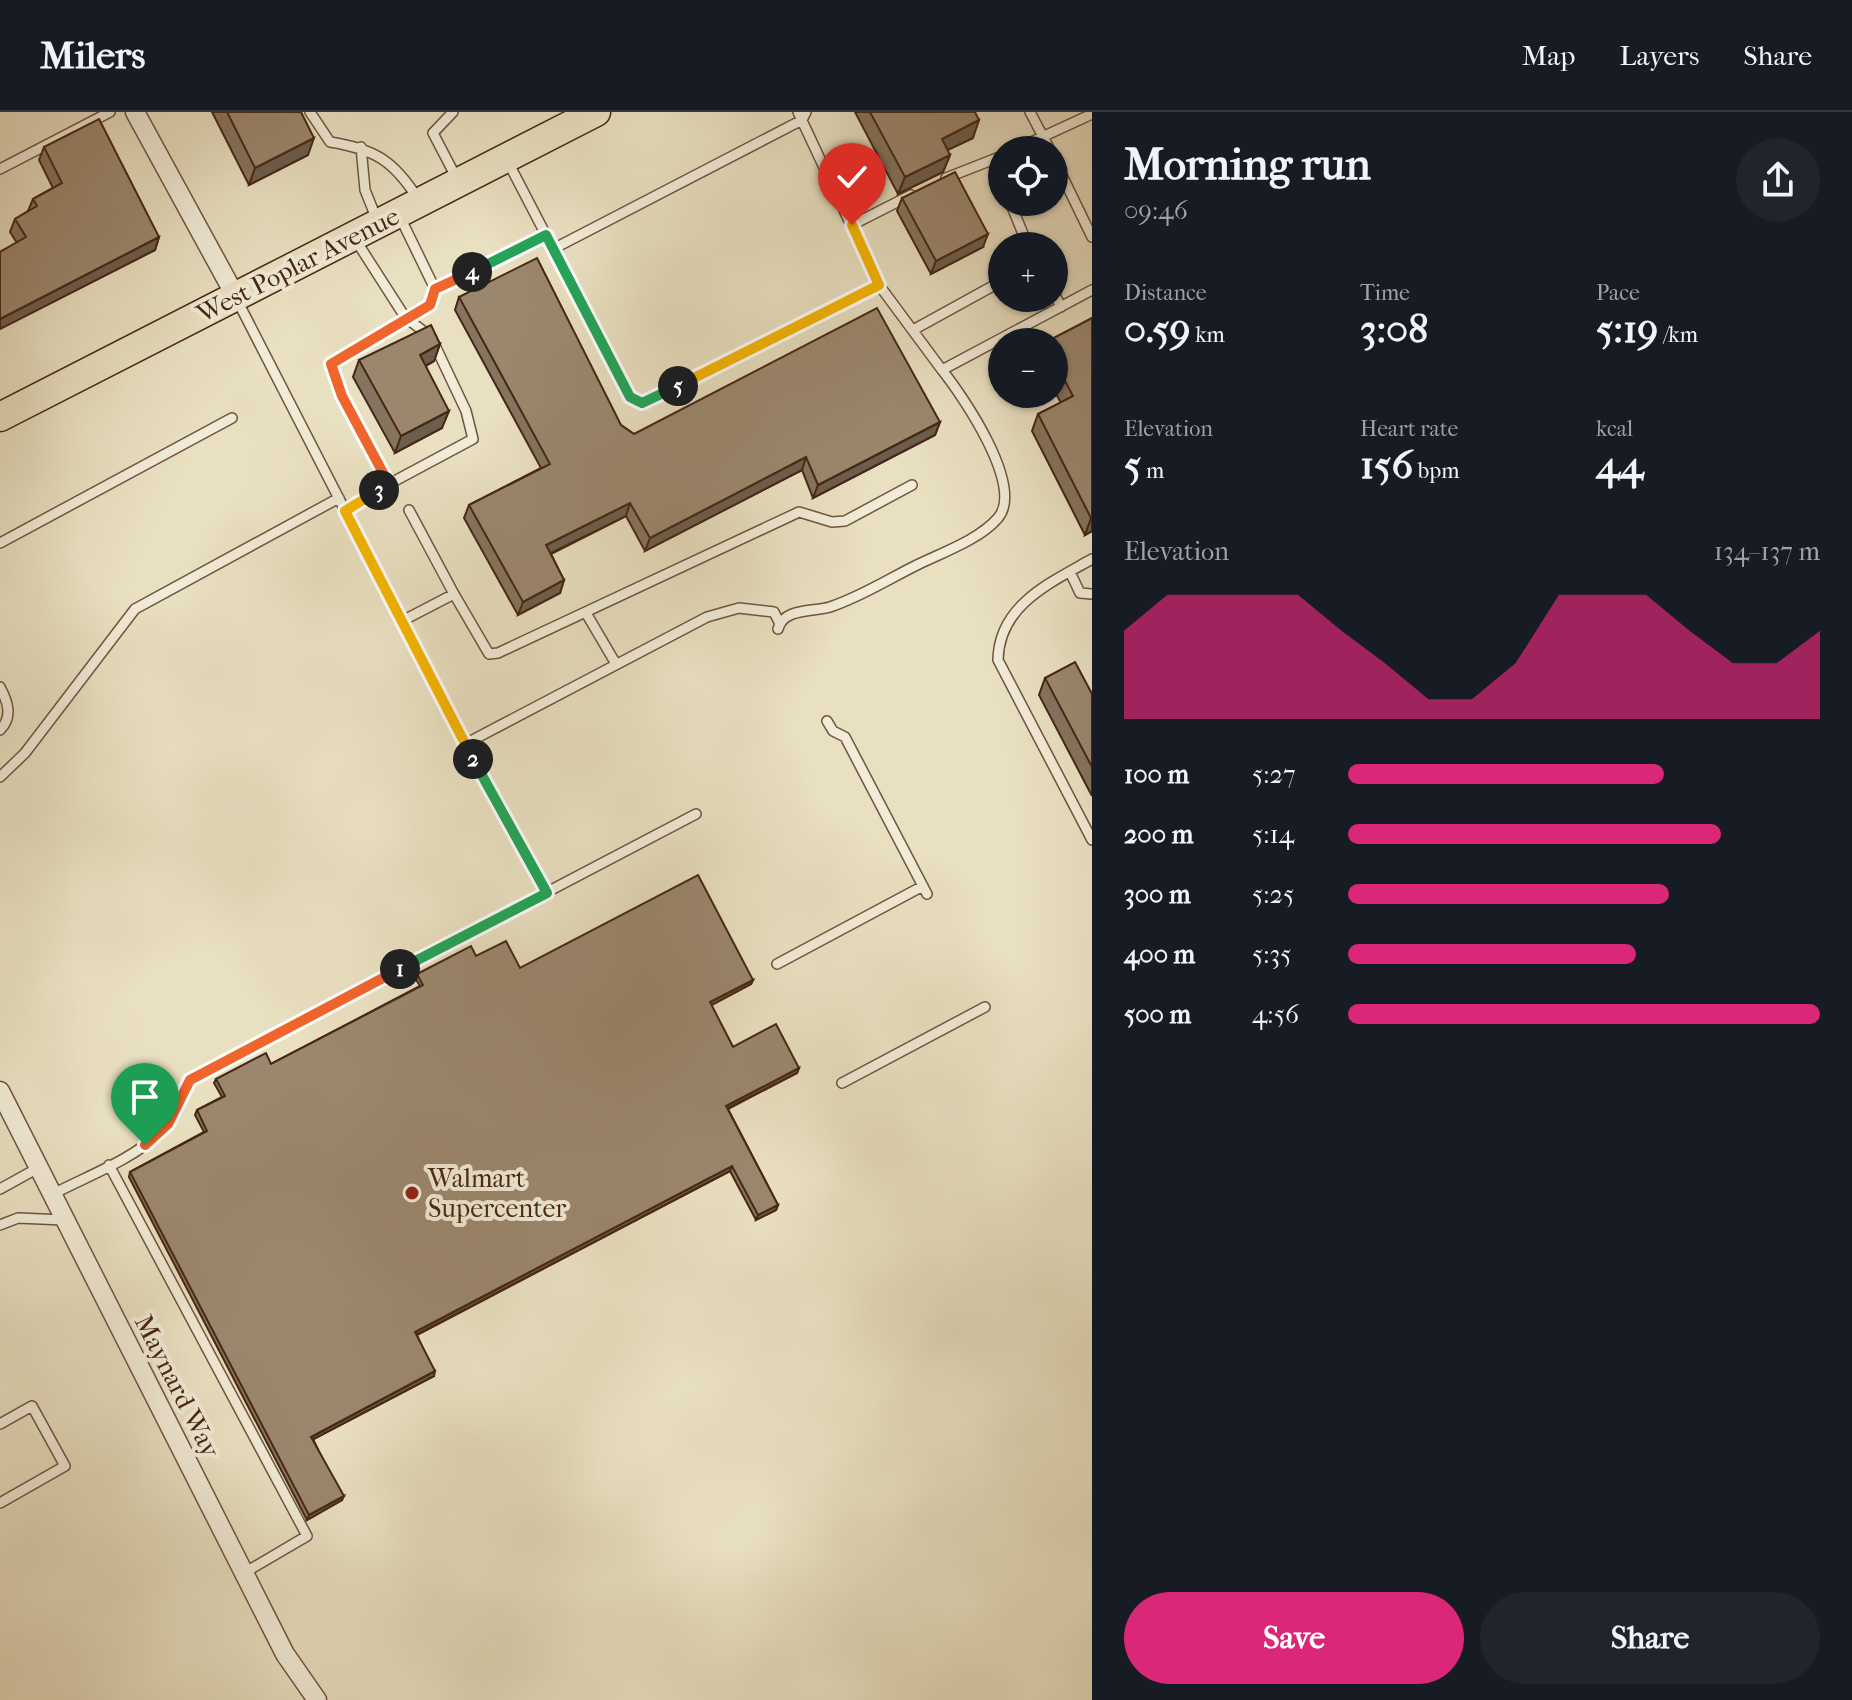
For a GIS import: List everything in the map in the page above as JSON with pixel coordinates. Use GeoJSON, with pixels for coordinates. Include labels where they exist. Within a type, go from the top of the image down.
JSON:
{"type":"FeatureCollection","features":[{"type":"Feature","properties":{"kind":"main road","name":"West Poplar Avenue"},"geometry":{"type":"LineString","coordinates":[[0,417],[596,112]]}},
{"type":"Feature","properties":{"kind":"street"},"geometry":{"type":"LineString","coordinates":[[135,112],[236,297]]}},
{"type":"Feature","properties":{"kind":"street","name":"Maynard Way"},"geometry":{"type":"LineString","coordinates":[[0,1091],[285,1654],[317,1700]]}},
{"type":"Feature","properties":{"kind":"lane"},"geometry":{"type":"LineString","coordinates":[[0,169],[110,112]]}},
{"type":"Feature","properties":{"kind":"lane"},"geometry":{"type":"LineString","coordinates":[[310,112],[330,142],[361,147],[401,172],[399,213],[435,289],[430,305],[405,317],[331,364],[342,396],[389,484]]}},
{"type":"Feature","properties":{"kind":"lane"},"geometry":{"type":"LineString","coordinates":[[453,112],[433,133],[459,182]]}},
{"type":"Feature","properties":{"kind":"lane"},"geometry":{"type":"LineString","coordinates":[[1030,112],[1043,136],[1091,114]]}},
{"type":"Feature","properties":{"kind":"lane"},"geometry":{"type":"LineString","coordinates":[[465,744],[723,611],[752,607],[788,615],[831,607],[978,533],[1000,516],[1003,482],[997,463],[962,395],[879,285],[802,115],[553,249]]}},
{"type":"Feature","properties":{"kind":"lane"},"geometry":{"type":"LineString","coordinates":[[361,147],[365,190],[399,213]]}},
{"type":"Feature","properties":{"kind":"lane"},"geometry":{"type":"LineString","coordinates":[[506,158],[630,397],[642,403],[879,285]]}},
{"type":"Feature","properties":{"kind":"lane"},"geometry":{"type":"LineString","coordinates":[[933,185],[988,160]]}},
{"type":"Feature","properties":{"kind":"lane"},"geometry":{"type":"LineString","coordinates":[[1068,188],[1092,237]]}},
{"type":"Feature","properties":{"kind":"lane"},"geometry":{"type":"LineString","coordinates":[[852,225],[920,191]]}},
{"type":"Feature","properties":{"kind":"lane"},"geometry":{"type":"LineString","coordinates":[[435,289],[546,235]]}},
{"type":"Feature","properties":{"kind":"lane"},"geometry":{"type":"LineString","coordinates":[[345,511],[473,439],[461,397],[431,337],[405,317],[353,236]]}},
{"type":"Feature","properties":{"kind":"lane"},"geometry":{"type":"LineString","coordinates":[[913,330],[988,289]]}},
{"type":"Feature","properties":{"kind":"lane"},"geometry":{"type":"LineString","coordinates":[[1068,303],[1092,290]]}},
{"type":"Feature","properties":{"kind":"lane"},"geometry":{"type":"LineString","coordinates":[[236,297],[465,744],[547,893]]}},
{"type":"Feature","properties":{"kind":"lane"},"geometry":{"type":"LineString","coordinates":[[942,370],[1052,312]]}},
{"type":"Feature","properties":{"kind":"lane"},"geometry":{"type":"LineString","coordinates":[[0,543],[232,418]]}},
{"type":"Feature","properties":{"kind":"lane"},"geometry":{"type":"LineString","coordinates":[[409,510],[489,654],[498,653],[586,613],[799,512],[832,522],[845,521],[912,485]]}},
{"type":"Feature","properties":{"kind":"lane"},"geometry":{"type":"LineString","coordinates":[[0,777],[25,753],[135,609],[339,498]]}},
{"type":"Feature","properties":{"kind":"lane"},"geometry":{"type":"LineString","coordinates":[[1092,559],[1016,608],[998,640],[998,660],[1092,840]]}},
{"type":"Feature","properties":{"kind":"lane"},"geometry":{"type":"LineString","coordinates":[[1070,572],[1080,593],[1092,594]]}},
{"type":"Feature","properties":{"kind":"lane"},"geometry":{"type":"LineString","coordinates":[[402,621],[454,594]]}},
{"type":"Feature","properties":{"kind":"lane"},"geometry":{"type":"LineString","coordinates":[[774,612],[778,625],[788,615]]}},
{"type":"Feature","properties":{"kind":"lane"},"geometry":{"type":"LineString","coordinates":[[586,613],[616,664]]}},
{"type":"Feature","properties":{"kind":"lane"},"geometry":{"type":"LineString","coordinates":[[0,687],[9,713],[7,723],[0,730]]}},
{"type":"Feature","properties":{"kind":"lane"},"geometry":{"type":"LineString","coordinates":[[777,964],[925,890],[845,737],[833,731],[827,721]]}},
{"type":"Feature","properties":{"kind":"lane"},"geometry":{"type":"LineString","coordinates":[[51,1195],[109,1165],[160,1133],[176,1111],[190,1080],[696,814]]}},
{"type":"Feature","properties":{"kind":"lane"},"geometry":{"type":"LineString","coordinates":[[842,1083],[985,1007]]}},
{"type":"Feature","properties":{"kind":"lane"},"geometry":{"type":"LineString","coordinates":[[109,1165],[307,1536],[244,1573]]}},
{"type":"Feature","properties":{"kind":"lane"},"geometry":{"type":"LineString","coordinates":[[0,1189],[38,1168]]}},
{"type":"Feature","properties":{"kind":"lane"},"geometry":{"type":"LineString","coordinates":[[0,1225],[18,1218],[64,1220]]}},
{"type":"Feature","properties":{"kind":"lane"},"geometry":{"type":"LineString","coordinates":[[0,1424],[32,1406],[65,1466],[0,1503]]}},
{"type":"Feature","properties":{"kind":"building"},"geometry":{"type":"Polygon","coordinates":[[[227,112],[301,112],[314,138],[255,168],[227,112]]]}},
{"type":"Feature","properties":{"kind":"building"},"geometry":{"type":"Polygon","coordinates":[[[870,112],[975,112],[979,120],[942,139],[950,155],[905,177],[870,112]]]}},
{"type":"Feature","properties":{"kind":"building"},"geometry":{"type":"Polygon","coordinates":[[[99,119],[159,237],[0,319],[0,252],[26,237],[15,219],[37,206],[33,199],[62,183],[44,147],[99,119]]]}},
{"type":"Feature","properties":{"kind":"building"},"geometry":{"type":"Polygon","coordinates":[[[955,172],[988,234],[936,261],[902,198],[955,172]]]}},
{"type":"Feature","properties":{"kind":"building"},"geometry":{"type":"Polygon","coordinates":[[[537,258],[621,425],[634,434],[877,308],[940,422],[818,485],[806,457],[650,538],[630,503],[546,545],[564,580],[523,602],[469,505],[550,464],[459,297],[537,258]]]}},
{"type":"Feature","properties":{"kind":"building"},"geometry":{"type":"Polygon","coordinates":[[[1092,318],[1091,518],[1038,414],[1050,408],[1068,408],[1068,399],[1073,396],[1068,387],[1068,331],[1092,318]]]}},
{"type":"Feature","properties":{"kind":"building"},"geometry":{"type":"Polygon","coordinates":[[[431,325],[440,344],[420,355],[449,411],[401,436],[359,360],[431,325]]]}},
{"type":"Feature","properties":{"kind":"building"},"geometry":{"type":"Polygon","coordinates":[[[1075,662],[1092,694],[1092,767],[1045,678],[1075,662]]]}},
{"type":"Feature","properties":{"kind":"building","name":"Walmart Supercenter"},"geometry":{"type":"Polygon","coordinates":[[[698,875],[753,980],[710,1002],[733,1047],[776,1024],[799,1068],[726,1106],[778,1205],[758,1215],[732,1166],[415,1332],[435,1371],[311,1437],[344,1496],[309,1515],[130,1172],[207,1131],[197,1110],[225,1096],[216,1079],[266,1053],[271,1064],[423,985],[417,974],[471,946],[476,956],[506,941],[520,968],[698,875]]]}},
{"type":"Feature","properties":{"kind":"place","name":"Walmart Supercenter"},"geometry":{"type":"Point","coordinates":[412,1193]}},
{"type":"Feature","properties":{"kind":"route"},"geometry":{"type":"LineString","coordinates":[[145,1145],[168,1124],[190,1080],[547,893],[465,744],[345,511],[389,484],[342,396],[331,364],[405,317],[430,305],[435,289],[546,235],[630,397],[642,403],[879,285],[852,225]]}}]}
